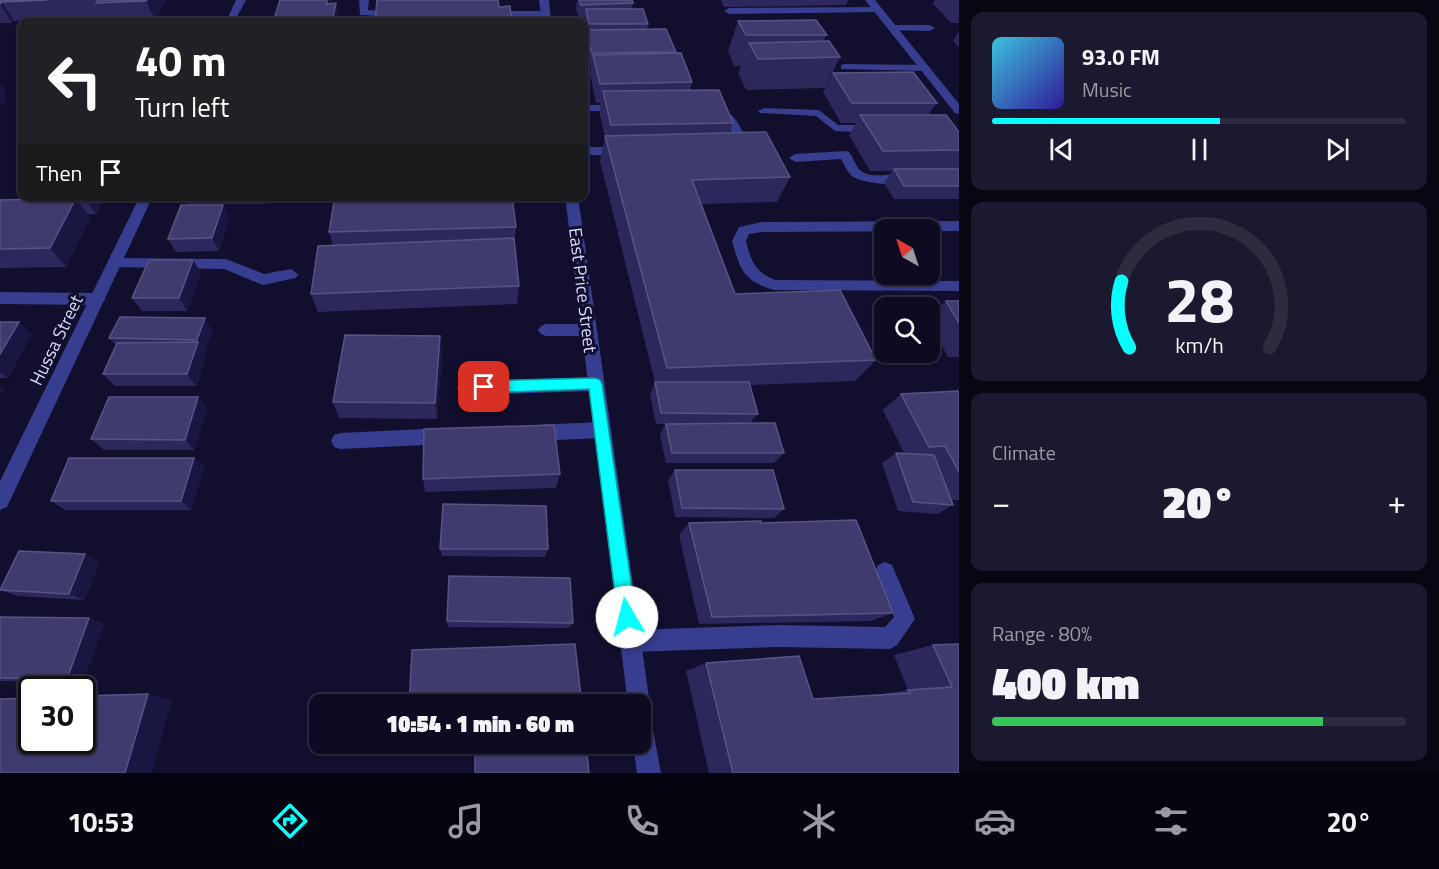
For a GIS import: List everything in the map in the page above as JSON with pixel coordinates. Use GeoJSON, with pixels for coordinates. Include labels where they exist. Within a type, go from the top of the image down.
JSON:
{"type":"FeatureCollection","features":[{"type":"Feature","properties":{"kind":"street"},"geometry":{"type":"LineString","coordinates":[[232,18],[241,0]]}},
{"type":"Feature","properties":{"kind":"street"},"geometry":{"type":"LineString","coordinates":[[364,0],[363,14],[403,10],[414,14]]}},
{"type":"Feature","properties":{"kind":"street"},"geometry":{"type":"LineString","coordinates":[[474,14],[547,18],[544,0]]}},
{"type":"Feature","properties":{"kind":"street"},"geometry":{"type":"LineString","coordinates":[[870,0],[925,68],[954,98],[959,111]]}},
{"type":"Feature","properties":{"kind":"street"},"geometry":{"type":"LineString","coordinates":[[729,11],[878,10]]}},
{"type":"Feature","properties":{"kind":"street"},"geometry":{"type":"LineString","coordinates":[[893,28],[930,28]]}},
{"type":"Feature","properties":{"kind":"street"},"geometry":{"type":"LineString","coordinates":[[845,67],[925,68]]}},
{"type":"Feature","properties":{"kind":"street"},"geometry":{"type":"LineString","coordinates":[[588,108],[631,108]]}},
{"type":"Feature","properties":{"kind":"street"},"geometry":{"type":"LineString","coordinates":[[701,108],[722,109],[729,113],[742,145],[725,148]]}},
{"type":"Feature","properties":{"kind":"street"},"geometry":{"type":"LineString","coordinates":[[764,111],[819,113],[827,118],[831,126],[840,129],[888,129]]}},
{"type":"Feature","properties":{"kind":"street"},"geometry":{"type":"LineString","coordinates":[[588,151],[637,151]]}},
{"type":"Feature","properties":{"kind":"street"},"geometry":{"type":"LineString","coordinates":[[795,158],[845,155],[855,172],[867,179],[921,176]]}},
{"type":"Feature","properties":{"kind":"street","name":"Hussa Street"},"geometry":{"type":"LineString","coordinates":[[0,501],[145,201]]}},
{"type":"Feature","properties":{"kind":"street","name":"East Price Street"},"geometry":{"type":"LineString","coordinates":[[572,201],[637,694]]}},
{"type":"Feature","properties":{"kind":"street"},"geometry":{"type":"LineString","coordinates":[[959,226],[762,227],[744,230],[739,241],[746,265],[755,278],[774,285],[959,286]]}},
{"type":"Feature","properties":{"kind":"street"},"geometry":{"type":"LineString","coordinates":[[115,262],[226,264],[263,280],[291,274]]}},
{"type":"Feature","properties":{"kind":"street"},"geometry":{"type":"LineString","coordinates":[[0,298],[98,299]]}},
{"type":"Feature","properties":{"kind":"street"},"geometry":{"type":"LineString","coordinates":[[546,330],[588,330]]}},
{"type":"Feature","properties":{"kind":"street"},"geometry":{"type":"LineString","coordinates":[[465,388],[595,384]]}},
{"type":"Feature","properties":{"kind":"street"},"geometry":{"type":"LineString","coordinates":[[516,433],[602,430]]}},
{"type":"Feature","properties":{"kind":"street"},"geometry":{"type":"LineString","coordinates":[[340,441],[463,435]]}},
{"type":"Feature","properties":{"kind":"street"},"geometry":{"type":"LineString","coordinates":[[630,640],[778,636],[890,638],[905,619],[885,572]]}},
{"type":"Feature","properties":{"kind":"street"},"geometry":{"type":"LineString","coordinates":[[646,754],[649,773]]}},
{"type":"Feature","properties":{"kind":"building"},"geometry":{"type":"Polygon","coordinates":[[[0,0],[47,0],[2,2],[0,4],[0,0]]]}},
{"type":"Feature","properties":{"kind":"building"},"geometry":{"type":"Polygon","coordinates":[[[98,0],[147,0],[96,3],[98,0]]]}},
{"type":"Feature","properties":{"kind":"building"},"geometry":{"type":"Polygon","coordinates":[[[280,0],[327,0],[327,4],[336,3],[333,18],[274,18],[280,0]]]}},
{"type":"Feature","properties":{"kind":"building"},"geometry":{"type":"Polygon","coordinates":[[[377,0],[498,0],[499,7],[510,6],[512,18],[375,18],[377,0]]]}},
{"type":"Feature","properties":{"kind":"building"},"geometry":{"type":"Polygon","coordinates":[[[579,0],[632,0],[633,3],[581,5],[579,0]]]}},
{"type":"Feature","properties":{"kind":"building"},"geometry":{"type":"Polygon","coordinates":[[[586,9],[643,9],[648,24],[589,24],[586,9]]]}},
{"type":"Feature","properties":{"kind":"building"},"geometry":{"type":"Polygon","coordinates":[[[816,20],[827,35],[746,35],[738,21],[816,20]]]}},
{"type":"Feature","properties":{"kind":"building"},"geometry":{"type":"Polygon","coordinates":[[[666,29],[676,52],[592,53],[588,30],[666,29]]]}},
{"type":"Feature","properties":{"kind":"building"},"geometry":{"type":"Polygon","coordinates":[[[829,41],[840,57],[758,59],[749,43],[829,41]]]}},
{"type":"Feature","properties":{"kind":"building"},"geometry":{"type":"Polygon","coordinates":[[[681,53],[692,82],[600,84],[593,55],[681,53]]]}},
{"type":"Feature","properties":{"kind":"building"},"geometry":{"type":"Polygon","coordinates":[[[913,72],[937,103],[852,103],[833,73],[913,72]]]}},
{"type":"Feature","properties":{"kind":"building"},"geometry":{"type":"Polygon","coordinates":[[[719,90],[733,123],[611,125],[603,91],[719,90]]]}},
{"type":"Feature","properties":{"kind":"building"},"geometry":{"type":"Polygon","coordinates":[[[860,115],[946,115],[959,132],[959,150],[883,151],[860,115]]]}},
{"type":"Feature","properties":{"kind":"building"},"geometry":{"type":"Polygon","coordinates":[[[766,132],[790,177],[692,180],[735,294],[840,290],[874,360],[667,368],[605,136],[766,132]]]}},
{"type":"Feature","properties":{"kind":"building"},"geometry":{"type":"Polygon","coordinates":[[[894,169],[959,169],[959,186],[904,186],[894,169]]]}},
{"type":"Feature","properties":{"kind":"building"},"geometry":{"type":"Polygon","coordinates":[[[0,200],[74,201],[50,248],[0,249],[0,200]]]}},
{"type":"Feature","properties":{"kind":"building"},"geometry":{"type":"Polygon","coordinates":[[[334,201],[513,201],[516,227],[329,232],[334,201]]]}},
{"type":"Feature","properties":{"kind":"building"},"geometry":{"type":"Polygon","coordinates":[[[181,205],[223,205],[212,238],[168,239],[181,205]]]}},
{"type":"Feature","properties":{"kind":"building"},"geometry":{"type":"Polygon","coordinates":[[[514,238],[519,286],[311,294],[318,246],[514,238]]]}},
{"type":"Feature","properties":{"kind":"building"},"geometry":{"type":"Polygon","coordinates":[[[149,260],[193,260],[179,298],[132,298],[149,260]]]}},
{"type":"Feature","properties":{"kind":"building"},"geometry":{"type":"Polygon","coordinates":[[[946,301],[959,301],[959,323],[946,301]]]}},
{"type":"Feature","properties":{"kind":"building"},"geometry":{"type":"Polygon","coordinates":[[[120,317],[205,318],[197,340],[109,338],[120,317]]]}},
{"type":"Feature","properties":{"kind":"building"},"geometry":{"type":"Polygon","coordinates":[[[0,322],[19,322],[0,354],[0,322]]]}},
{"type":"Feature","properties":{"kind":"building"},"geometry":{"type":"Polygon","coordinates":[[[345,335],[440,336],[435,403],[333,402],[345,335]]]}},
{"type":"Feature","properties":{"kind":"building"},"geometry":{"type":"Polygon","coordinates":[[[198,342],[187,374],[103,374],[117,343],[198,342]]]}},
{"type":"Feature","properties":{"kind":"building"},"geometry":{"type":"Polygon","coordinates":[[[655,382],[749,382],[758,414],[661,413],[655,382]]]}},
{"type":"Feature","properties":{"kind":"building"},"geometry":{"type":"Polygon","coordinates":[[[959,391],[959,472],[945,446],[929,447],[901,394],[959,391]]]}},
{"type":"Feature","properties":{"kind":"building"},"geometry":{"type":"Polygon","coordinates":[[[109,397],[198,397],[185,440],[91,439],[109,397]]]}},
{"type":"Feature","properties":{"kind":"building"},"geometry":{"type":"Polygon","coordinates":[[[775,423],[784,453],[672,453],[666,424],[775,423]]]}},
{"type":"Feature","properties":{"kind":"building"},"geometry":{"type":"Polygon","coordinates":[[[554,425],[560,474],[423,479],[424,429],[554,425]]]}},
{"type":"Feature","properties":{"kind":"building"},"geometry":{"type":"Polygon","coordinates":[[[896,453],[934,455],[953,505],[913,502],[896,453]]]}},
{"type":"Feature","properties":{"kind":"building"},"geometry":{"type":"Polygon","coordinates":[[[69,458],[194,458],[181,501],[51,501],[69,458]]]}},
{"type":"Feature","properties":{"kind":"building"},"geometry":{"type":"Polygon","coordinates":[[[675,470],[773,470],[784,509],[682,508],[675,470]]]}},
{"type":"Feature","properties":{"kind":"building"},"geometry":{"type":"Polygon","coordinates":[[[443,504],[546,506],[548,549],[440,549],[443,504]]]}},
{"type":"Feature","properties":{"kind":"building"},"geometry":{"type":"Polygon","coordinates":[[[856,520],[893,613],[712,617],[689,523],[856,520]]]}},
{"type":"Feature","properties":{"kind":"building"},"geometry":{"type":"Polygon","coordinates":[[[19,551],[85,554],[69,594],[0,590],[19,551]]]}},
{"type":"Feature","properties":{"kind":"building"},"geometry":{"type":"Polygon","coordinates":[[[449,576],[570,578],[573,623],[447,621],[449,576]]]}},
{"type":"Feature","properties":{"kind":"building"},"geometry":{"type":"Polygon","coordinates":[[[0,617],[89,618],[68,676],[0,678],[0,617]]]}},
{"type":"Feature","properties":{"kind":"building"},"geometry":{"type":"Polygon","coordinates":[[[575,644],[581,694],[410,694],[412,650],[575,644]]]}},
{"type":"Feature","properties":{"kind":"building"},"geometry":{"type":"Polygon","coordinates":[[[959,644],[959,773],[733,773],[706,663],[799,656],[813,699],[910,693],[908,690],[952,687],[933,645],[959,644]]]}},
{"type":"Feature","properties":{"kind":"building"},"geometry":{"type":"Polygon","coordinates":[[[148,694],[125,773],[0,773],[0,699],[18,698],[18,754],[96,754],[96,696],[148,694]]]}},
{"type":"Feature","properties":{"kind":"building"},"geometry":{"type":"Polygon","coordinates":[[[475,754],[587,754],[589,773],[475,773],[475,754]]]}},
{"type":"Feature","properties":{"kind":"route"},"geometry":{"type":"LineString","coordinates":[[484,387],[595,384],[627,617]]}}]}
